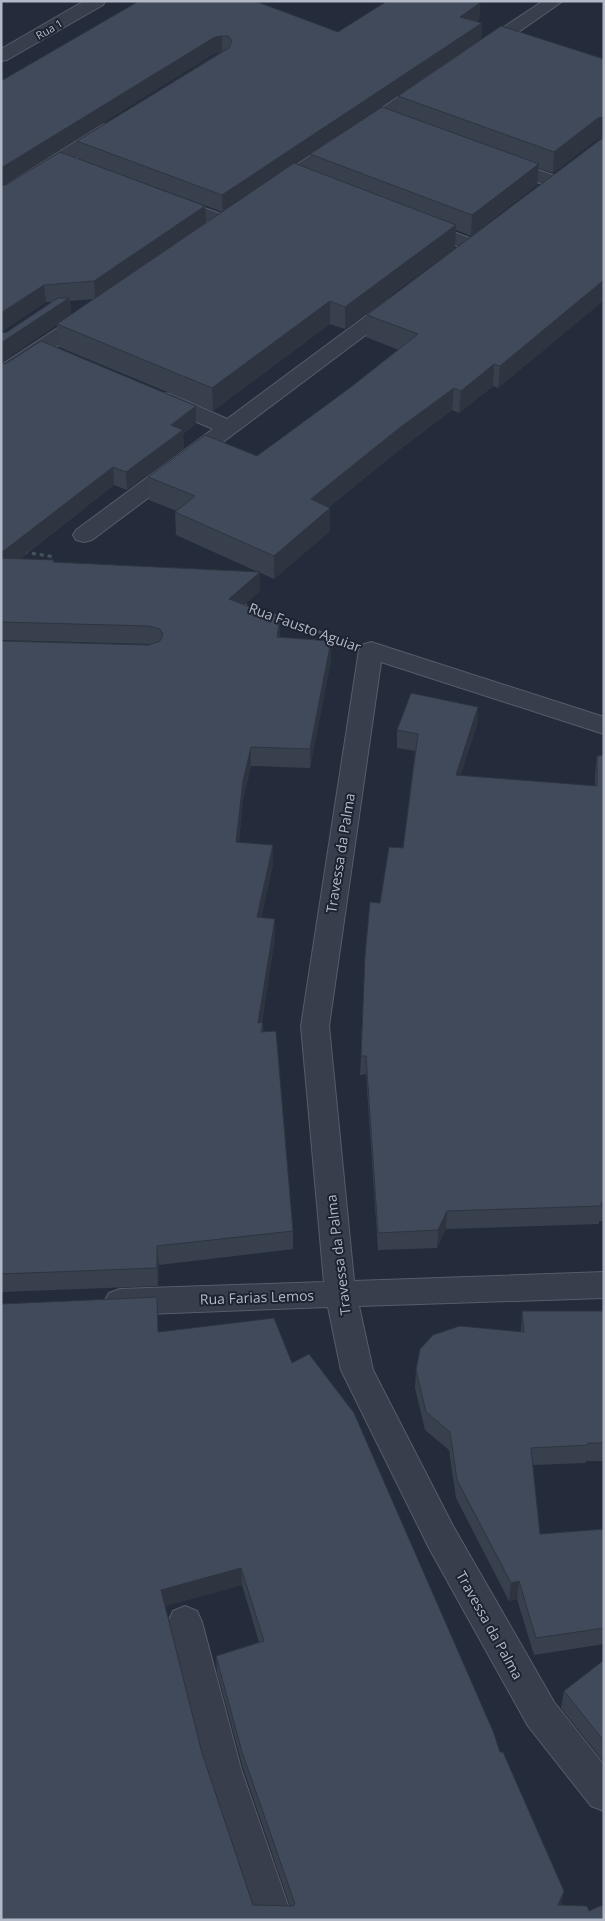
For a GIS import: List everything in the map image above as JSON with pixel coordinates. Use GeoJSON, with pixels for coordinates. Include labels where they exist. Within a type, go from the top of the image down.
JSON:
{"type":"FeatureCollection","features":[{"type":"Feature","properties":{"kind":"street","name":"Rua 1"},"geometry":{"type":"LineString","coordinates":[[1,56],[97,1]]}},
{"type":"Feature","properties":{"kind":"street"},"geometry":{"type":"LineString","coordinates":[[465,60],[555,1]]}},
{"type":"Feature","properties":{"kind":"street"},"geometry":{"type":"LineString","coordinates":[[262,196],[441,76]]}},
{"type":"Feature","properties":{"kind":"street"},"geometry":{"type":"LineString","coordinates":[[379,118],[397,124]]}},
{"type":"Feature","properties":{"kind":"street"},"geometry":{"type":"LineString","coordinates":[[1,196],[68,164],[124,120]]}},
{"type":"Feature","properties":{"kind":"street"},"geometry":{"type":"LineString","coordinates":[[489,158],[554,183]]}},
{"type":"Feature","properties":{"kind":"street"},"geometry":{"type":"LineString","coordinates":[[292,176],[310,183]]}},
{"type":"Feature","properties":{"kind":"street"},"geometry":{"type":"LineString","coordinates":[[158,197],[232,217],[208,234]]}},
{"type":"Feature","properties":{"kind":"street"},"geometry":{"type":"LineString","coordinates":[[400,218],[472,246]]}},
{"type":"Feature","properties":{"kind":"street"},"geometry":{"type":"LineString","coordinates":[[84,535],[410,293]]}},
{"type":"Feature","properties":{"kind":"street"},"geometry":{"type":"LineString","coordinates":[[1,375],[50,352],[101,307],[63,308]]}},
{"type":"Feature","properties":{"kind":"street"},"geometry":{"type":"LineString","coordinates":[[148,393],[228,427]]}},
{"type":"Feature","properties":{"kind":"street","name":"Rua Fausto Aguiar"},"geometry":{"type":"LineString","coordinates":[[371,650],[604,726]]}},
{"type":"Feature","properties":{"kind":"street","name":"Travessa da Palma"},"geometry":{"type":"LineString","coordinates":[[371,650],[315,1026],[340,1293],[356,1370],[441,1537],[541,1714],[604,1794]]}},
{"type":"Feature","properties":{"kind":"street","name":"Rua Farias Lemos"},"geometry":{"type":"LineString","coordinates":[[91,1304],[340,1293],[604,1285]]}},
{"type":"Feature","properties":{"kind":"street"},"geometry":{"type":"LineString","coordinates":[[186,1622],[223,1769],[274,1920]]}},
{"type":"Feature","properties":{"kind":"path"},"geometry":{"type":"LineString","coordinates":[[20,551],[59,558]]}},
{"type":"Feature","properties":{"kind":"path","name":"Rua Fausto Aguiar"},"geometry":{"type":"LineString","coordinates":[[236,602],[371,650]]}},
{"type":"Feature","properties":{"kind":"building"},"geometry":{"type":"Polygon","coordinates":[[[139,1],[255,1],[338,32],[387,1],[473,1],[480,3],[460,17],[482,23],[222,195],[77,141],[229,48],[232,41],[228,36],[215,37],[1,168],[1,81],[139,1]]]}},
{"type":"Feature","properties":{"kind":"building"},"geometry":{"type":"Polygon","coordinates":[[[501,26],[604,59],[604,117],[598,118],[554,152],[398,96],[501,26]]]}},
{"type":"Feature","properties":{"kind":"building"},"geometry":{"type":"Polygon","coordinates":[[[382,107],[539,164],[472,215],[310,154],[382,107]]]}},
{"type":"Feature","properties":{"kind":"building"},"geometry":{"type":"Polygon","coordinates":[[[604,137],[604,280],[500,366],[494,364],[461,391],[454,388],[398,429],[311,499],[330,508],[274,556],[175,512],[195,496],[148,477],[205,435],[257,456],[351,387],[418,334],[367,315],[604,137]]]}},
{"type":"Feature","properties":{"kind":"building"},"geometry":{"type":"Polygon","coordinates":[[[60,152],[205,206],[94,281],[44,285],[1,313],[1,186],[60,152]]]}},
{"type":"Feature","properties":{"kind":"building"},"geometry":{"type":"Polygon","coordinates":[[[294,163],[456,225],[345,307],[330,301],[212,388],[57,324],[294,163]]]}},
{"type":"Feature","properties":{"kind":"building"},"geometry":{"type":"Polygon","coordinates":[[[58,298],[69,298],[1,343],[1,333],[7,332],[58,298]]]}},
{"type":"Feature","properties":{"kind":"building"},"geometry":{"type":"Polygon","coordinates":[[[41,341],[196,406],[171,425],[183,430],[126,472],[113,467],[1,553],[1,364],[7,363],[41,341]]]}},
{"type":"Feature","properties":{"kind":"building"},"geometry":{"type":"Polygon","coordinates":[[[1,558],[260,572],[229,599],[280,618],[277,637],[331,641],[310,749],[251,747],[243,781],[236,842],[273,845],[257,917],[275,919],[258,1023],[263,1022],[261,1032],[276,1031],[293,1231],[157,1246],[157,1268],[1,1274],[1,641],[149,645],[160,641],[163,634],[160,629],[149,626],[1,622],[1,558]]]}},
{"type":"Feature","properties":{"kind":"building"},"geometry":{"type":"Polygon","coordinates":[[[411,693],[478,707],[456,775],[597,786],[597,756],[604,755],[604,1203],[601,1203],[602,1206],[447,1211],[438,1230],[378,1233],[366,1056],[361,1056],[365,955],[370,902],[380,903],[389,847],[403,848],[418,734],[397,730],[411,693]]]}},
{"type":"Feature","properties":{"kind":"building"},"geometry":{"type":"Polygon","coordinates":[[[157,1297],[158,1332],[274,1318],[292,1363],[309,1354],[354,1413],[493,1731],[500,1752],[503,1752],[564,1891],[558,1905],[587,1906],[589,1911],[604,1906],[604,1920],[1,1920],[1,1304],[157,1297]],[[241,1568],[161,1590],[202,1753],[253,1905],[293,1906],[295,1904],[242,1752],[216,1656],[264,1641],[241,1568]]]}},
{"type":"Feature","properties":{"kind":"building"},"geometry":{"type":"Polygon","coordinates":[[[522,1311],[604,1311],[604,1443],[531,1448],[540,1534],[604,1529],[604,1628],[536,1638],[519,1581],[511,1583],[457,1480],[450,1432],[426,1412],[416,1370],[420,1349],[433,1335],[460,1326],[524,1332],[522,1311]]]}},
{"type":"Feature","properties":{"kind":"building"},"geometry":{"type":"Polygon","coordinates":[[[604,1660],[604,1741],[564,1691],[604,1660]]]}}]}
